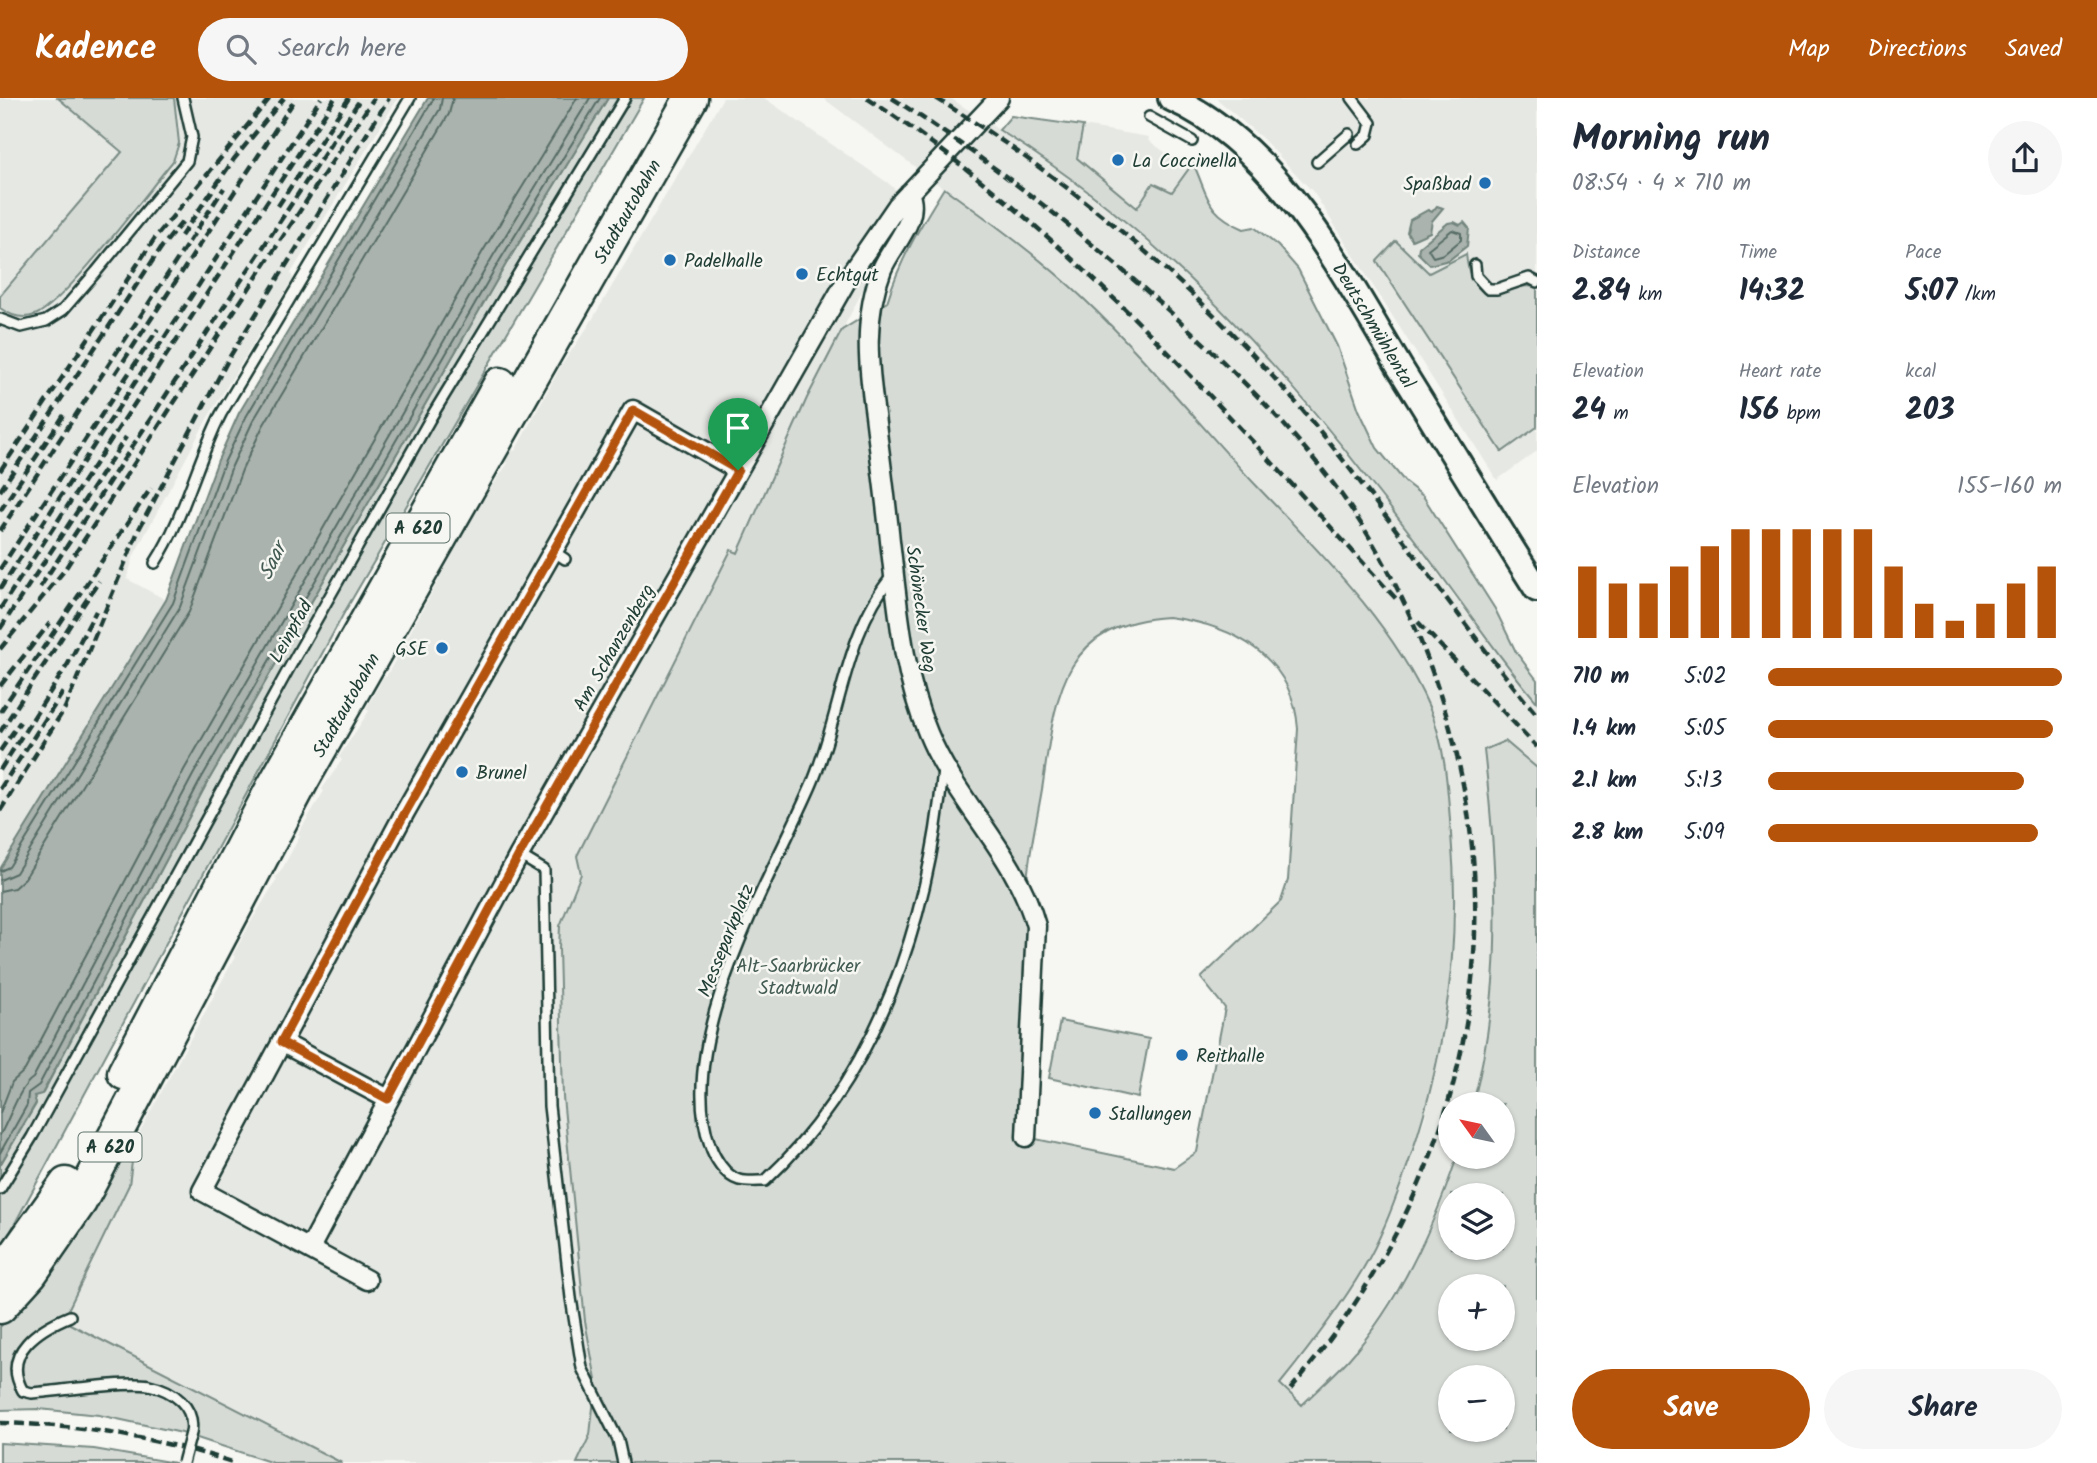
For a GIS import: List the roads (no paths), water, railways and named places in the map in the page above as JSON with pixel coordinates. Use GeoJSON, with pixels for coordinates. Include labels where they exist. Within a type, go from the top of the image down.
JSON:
{"type":"FeatureCollection","features":[{"type":"Feature","properties":{"kind":"highway","name":"Stadtautobahn"},"geometry":{"type":"LineString","coordinates":[[0,1275],[62,1191],[180,963],[364,622],[666,98]]}},
{"type":"Feature","properties":{"kind":"highway","name":"Stadtautobahn"},"geometry":{"type":"LineString","coordinates":[[0,1307],[30,1273],[80,1202],[344,706],[691,98]]}},
{"type":"Feature","properties":{"kind":"main road","name":"Deutschmühlental"},"geometry":{"type":"LineString","coordinates":[[1171,98],[1220,129],[1270,173],[1293,201],[1353,291],[1537,589]]}},
{"type":"Feature","properties":{"kind":"street","name":"Am Schanzenberg"},"geometry":{"type":"LineString","coordinates":[[310,1248],[519,855],[849,276],[877,232],[909,193],[999,98]]}},
{"type":"Feature","properties":{"kind":"street","name":"Schönecker Weg"},"geometry":{"type":"LineString","coordinates":[[909,193],[914,204],[911,217],[883,268],[869,322],[869,374],[897,613],[910,679],[921,716],[943,769],[1009,863],[1026,895],[1036,926],[1026,1137]]}},
{"type":"Feature","properties":{"kind":"street"},"geometry":{"type":"LineString","coordinates":[[367,1280],[202,1191],[405,813],[559,555],[633,410],[738,470]]}},
{"type":"Feature","properties":{"kind":"street"},"geometry":{"type":"LineString","coordinates":[[281,1042],[388,1099]]}},
{"type":"Feature","properties":{"kind":"lane"},"geometry":{"type":"LineString","coordinates":[[0,319],[20,327],[46,321],[63,310],[96,272],[187,161],[192,137],[183,98]]}},
{"type":"Feature","properties":{"kind":"lane"},"geometry":{"type":"LineString","coordinates":[[155,563],[175,532],[204,447],[221,414],[410,98]]}},
{"type":"Feature","properties":{"kind":"lane","name":"Leinpfad"},"geometry":{"type":"LineString","coordinates":[[0,1189],[32,1137],[288,670],[430,419],[625,98]]}},
{"type":"Feature","properties":{"kind":"lane"},"geometry":{"type":"LineString","coordinates":[[1352,98],[1371,123],[1368,135],[1357,144]]}},
{"type":"Feature","properties":{"kind":"lane"},"geometry":{"type":"LineString","coordinates":[[1149,117],[1192,141]]}},
{"type":"Feature","properties":{"kind":"lane"},"geometry":{"type":"LineString","coordinates":[[1317,162],[1349,134]]}},
{"type":"Feature","properties":{"kind":"lane"},"geometry":{"type":"LineString","coordinates":[[1475,265],[1476,276],[1488,289],[1529,278],[1537,282]]}},
{"type":"Feature","properties":{"kind":"lane","name":"Messeparkplatz"},"geometry":{"type":"LineString","coordinates":[[894,575],[879,592],[862,623],[811,785],[778,854],[720,996],[708,1034],[702,1075],[702,1117],[716,1161],[738,1180],[765,1181],[796,1153],[832,1105],[872,1033],[894,988],[928,873],[943,769]]}},
{"type":"Feature","properties":{"kind":"lane"},"geometry":{"type":"LineString","coordinates":[[519,855],[544,870],[549,1106],[582,1368],[618,1440],[623,1463]]}},
{"type":"Feature","properties":{"kind":"lane"},"geometry":{"type":"LineString","coordinates":[[69,1316],[33,1332],[22,1341],[16,1351],[13,1374],[23,1391],[32,1393],[147,1385],[166,1392],[190,1410],[193,1421],[183,1463]]}},
{"type":"Feature","properties":{"kind":"water","name":"Saar"},"geometry":{"type":"Polygon","coordinates":[[[428,98],[608,98],[506,264],[207,783],[42,1094],[34,1096],[36,1103],[0,1165],[0,869],[166,600],[218,460],[239,413],[428,98]]]}},
{"type":"Feature","properties":{"kind":"water"},"geometry":{"type":"Polygon","coordinates":[[[1437,206],[1443,208],[1432,221],[1430,232],[1412,240],[1407,232],[1410,220],[1428,210],[1432,212],[1437,206]]]}},
{"type":"Feature","properties":{"kind":"water"},"geometry":{"type":"Polygon","coordinates":[[[1464,222],[1469,228],[1467,246],[1449,260],[1430,265],[1418,253],[1419,247],[1448,223],[1460,225],[1464,222]]]}},
{"type":"Feature","properties":{"kind":"railway"},"geometry":{"type":"LineString","coordinates":[[0,471],[155,238],[270,98]]}},
{"type":"Feature","properties":{"kind":"railway"},"geometry":{"type":"LineString","coordinates":[[181,236],[234,159],[284,98]]}},
{"type":"Feature","properties":{"kind":"railway"},"geometry":{"type":"LineString","coordinates":[[115,374],[296,98]]}},
{"type":"Feature","properties":{"kind":"railway"},"geometry":{"type":"LineString","coordinates":[[0,589],[321,98]]}},
{"type":"Feature","properties":{"kind":"railway"},"geometry":{"type":"LineString","coordinates":[[0,609],[335,98]]}},
{"type":"Feature","properties":{"kind":"railway"},"geometry":{"type":"LineString","coordinates":[[278,206],[349,98]]}},
{"type":"Feature","properties":{"kind":"railway"},"geometry":{"type":"LineString","coordinates":[[40,587],[361,98]]}},
{"type":"Feature","properties":{"kind":"railway"},"geometry":{"type":"LineString","coordinates":[[0,649],[63,572],[374,98]]}},
{"type":"Feature","properties":{"kind":"railway"},"geometry":{"type":"LineString","coordinates":[[0,811],[65,708],[139,529],[229,358],[389,98]]}},
{"type":"Feature","properties":{"kind":"railway"},"geometry":{"type":"LineString","coordinates":[[867,98],[943,151],[1083,269],[1212,398],[1399,602]]}},
{"type":"Feature","properties":{"kind":"railway"},"geometry":{"type":"LineString","coordinates":[[892,98],[1000,172],[1102,253],[1191,331],[1281,421],[1341,494],[1369,537],[1405,605],[1434,677],[1461,773],[1474,868],[1473,962],[1460,1054],[1435,1144],[1397,1230],[1348,1313],[1288,1392]]}},
{"type":"Feature","properties":{"kind":"railway"},"geometry":{"type":"LineString","coordinates":[[936,98],[986,130],[1083,200],[1174,277],[1217,318],[1298,405],[1329,443],[1537,715]]}},
{"type":"Feature","properties":{"kind":"railway"},"geometry":{"type":"LineString","coordinates":[[0,531],[224,188]]}},
{"type":"Feature","properties":{"kind":"railway"},"geometry":{"type":"LineString","coordinates":[[0,491],[161,248],[183,221]]}},
{"type":"Feature","properties":{"kind":"railway"},"geometry":{"type":"LineString","coordinates":[[0,569],[158,329]]}},
{"type":"Feature","properties":{"kind":"railway"},"geometry":{"type":"LineString","coordinates":[[0,511],[66,412]]}},
{"type":"Feature","properties":{"kind":"railway"},"geometry":{"type":"LineString","coordinates":[[0,629],[126,437]]}},
{"type":"Feature","properties":{"kind":"railway"},"geometry":{"type":"LineString","coordinates":[[0,712],[151,488]]}},
{"type":"Feature","properties":{"kind":"railway"},"geometry":{"type":"LineString","coordinates":[[0,732],[99,581]]}},
{"type":"Feature","properties":{"kind":"railway"},"geometry":{"type":"LineString","coordinates":[[0,770],[68,664],[96,611]]}},
{"type":"Feature","properties":{"kind":"railway"},"geometry":{"type":"LineString","coordinates":[[1418,622],[1537,747]]}},
{"type":"Feature","properties":{"kind":"railway"},"geometry":{"type":"LineString","coordinates":[[0,686],[50,623]]}},
{"type":"Feature","properties":{"kind":"railway"},"geometry":{"type":"LineString","coordinates":[[0,789],[65,689]]}},
{"type":"Feature","properties":{"kind":"railway"},"geometry":{"type":"LineString","coordinates":[[0,751],[20,722]]}},
{"type":"Feature","properties":{"kind":"railway"},"geometry":{"type":"LineString","coordinates":[[0,1423],[119,1434],[177,1446],[235,1463]]}},
{"type":"Feature","properties":{"kind":"place","name":"La Coccinella"},"geometry":{"type":"Point","coordinates":[1118,160]}},
{"type":"Feature","properties":{"kind":"place","name":"Spaßbad"},"geometry":{"type":"Point","coordinates":[1485,183]}},
{"type":"Feature","properties":{"kind":"place","name":"Padelhalle"},"geometry":{"type":"Point","coordinates":[670,260]}},
{"type":"Feature","properties":{"kind":"place","name":"Echtgut"},"geometry":{"type":"Point","coordinates":[802,274]}},
{"type":"Feature","properties":{"kind":"place","name":"GSE"},"geometry":{"type":"Point","coordinates":[442,648]}},
{"type":"Feature","properties":{"kind":"place","name":"Brunel"},"geometry":{"type":"Point","coordinates":[462,772]}},
{"type":"Feature","properties":{"kind":"place","name":"Reithalle"},"geometry":{"type":"Point","coordinates":[1182,1055]}},
{"type":"Feature","properties":{"kind":"place","name":"Stallungen"},"geometry":{"type":"Point","coordinates":[1095,1113]}},
{"type":"Feature","properties":{"kind":"park label","name":"Alt-Saarbrücker Stadtwald"},"geometry":{"type":"Point","coordinates":[798,976]}}]}
